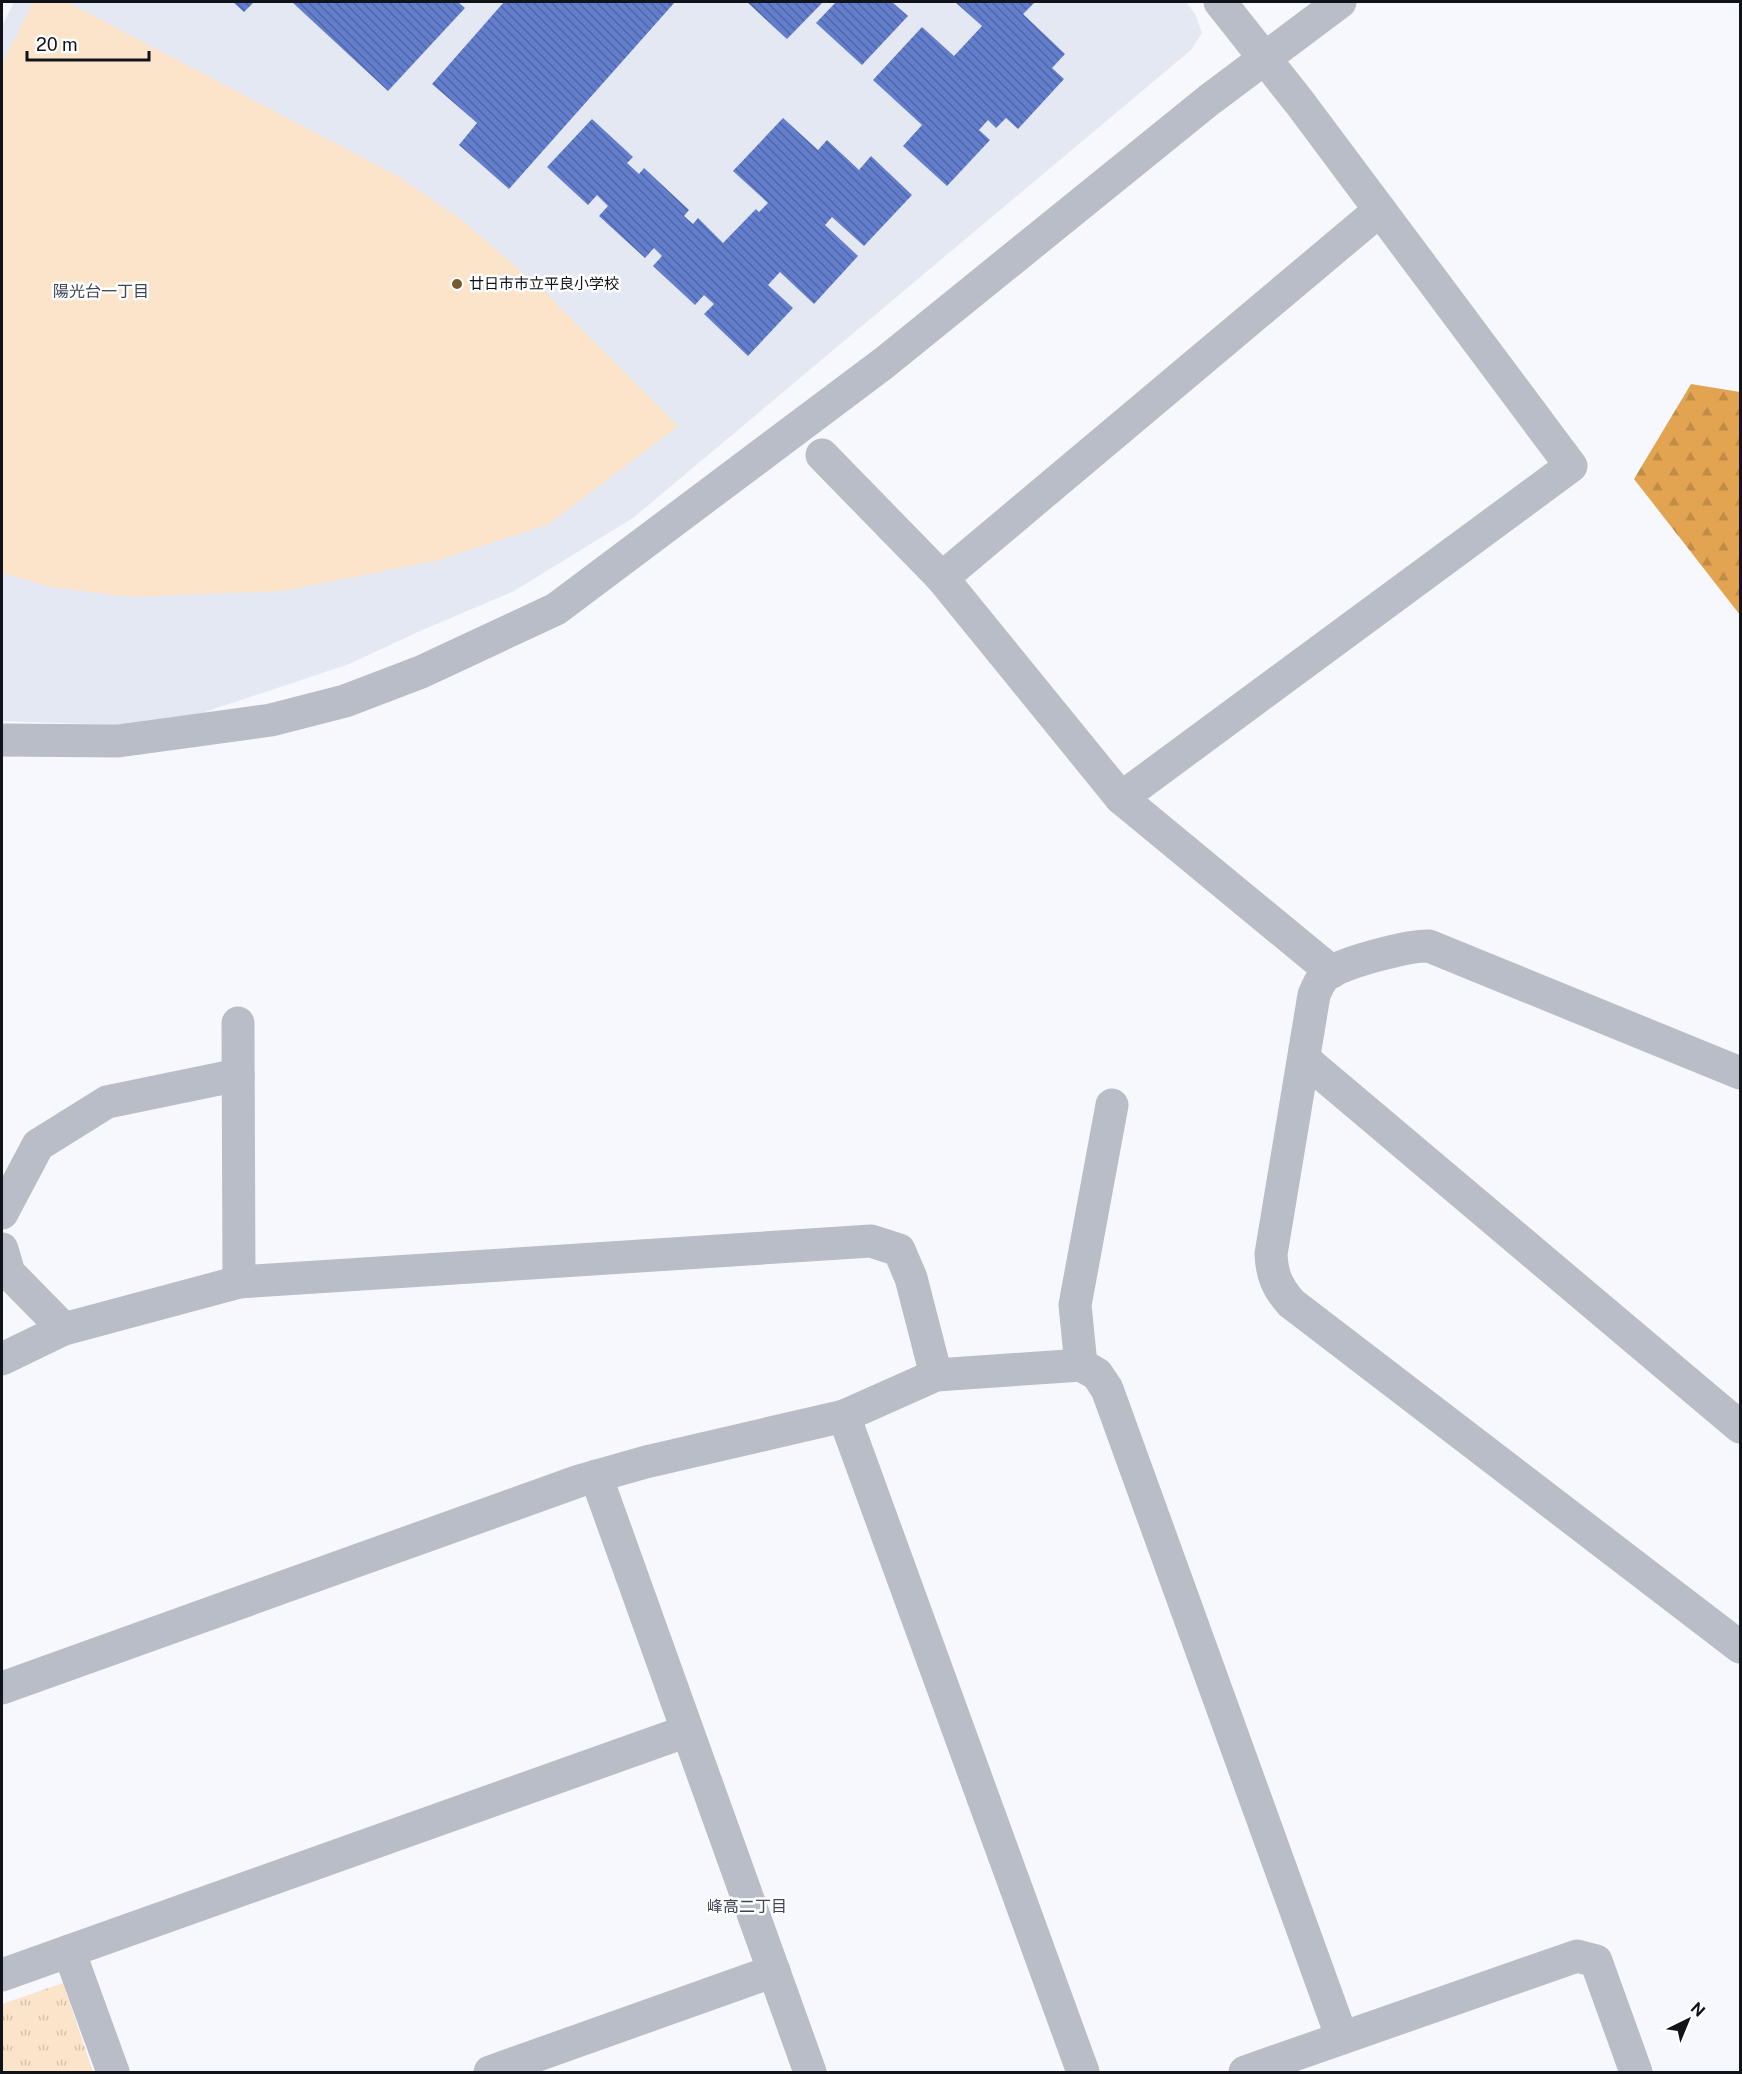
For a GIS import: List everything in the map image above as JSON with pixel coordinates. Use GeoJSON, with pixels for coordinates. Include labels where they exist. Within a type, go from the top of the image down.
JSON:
{"type":"FeatureCollection","features":[{"type":"Feature","properties":{"kind":"street"},"geometry":{"type":"LineString","coordinates":[[1121,798],[1571,466],[1380,210],[1220,2]]}},
{"type":"Feature","properties":{"kind":"street"},"geometry":{"type":"LineString","coordinates":[[2,740],[118,741],[271,720],[345,701],[421,672],[556,609],[884,363],[1209,100],[1340,2]]}},
{"type":"Feature","properties":{"kind":"street"},"geometry":{"type":"LineString","coordinates":[[942,578],[1380,210]]}},
{"type":"Feature","properties":{"kind":"street"},"geometry":{"type":"LineString","coordinates":[[822,455],[942,578],[1121,798],[1332,972]]}},
{"type":"Feature","properties":{"kind":"street"},"geometry":{"type":"LineString","coordinates":[[1740,1073],[1429,946],[1406,947],[1326,974],[1314,995],[1271,1254],[1272,1273],[1279,1289],[1291,1303],[1740,1647]]}},
{"type":"Feature","properties":{"kind":"street"},"geometry":{"type":"LineString","coordinates":[[238,1023],[239,1282]]}},
{"type":"Feature","properties":{"kind":"street"},"geometry":{"type":"LineString","coordinates":[[1304,1059],[1740,1427]]}},
{"type":"Feature","properties":{"kind":"street"},"geometry":{"type":"LineString","coordinates":[[2,1214],[38,1145],[107,1102],[238,1075]]}},
{"type":"Feature","properties":{"kind":"street"},"geometry":{"type":"LineString","coordinates":[[1081,1365],[1075,1305],[1112,1105]]}},
{"type":"Feature","properties":{"kind":"street"},"geometry":{"type":"LineString","coordinates":[[2,1359],[64,1329],[239,1282],[872,1241],[899,1250],[911,1278],[936,1375]]}},
{"type":"Feature","properties":{"kind":"street"},"geometry":{"type":"LineString","coordinates":[[2,1249],[9,1273],[64,1329]]}},
{"type":"Feature","properties":{"kind":"street"},"geometry":{"type":"LineString","coordinates":[[2,1688],[546,1491],[596,1476],[646,1462],[844,1416],[936,1375],[1081,1365],[1097,1374],[1107,1389],[1342,2038]]}},
{"type":"Feature","properties":{"kind":"street"},"geometry":{"type":"LineString","coordinates":[[844,1416],[1083,2073]]}},
{"type":"Feature","properties":{"kind":"street"},"geometry":{"type":"LineString","coordinates":[[596,1476],[810,2073]]}},
{"type":"Feature","properties":{"kind":"street"},"geometry":{"type":"LineString","coordinates":[[2,1976],[687,1731]]}},
{"type":"Feature","properties":{"kind":"street"},"geometry":{"type":"LineString","coordinates":[[69,1951],[113,2073]]}},
{"type":"Feature","properties":{"kind":"street"},"geometry":{"type":"LineString","coordinates":[[1245,2073],[1577,1956],[1596,1961],[1636,2073]]}},
{"type":"Feature","properties":{"kind":"street"},"geometry":{"type":"LineString","coordinates":[[490,2073],[774,1971]]}},
{"type":"Feature","properties":{"kind":"shaded area","name":"廿日市市立平良小学校"},"geometry":{"type":"Polygon","coordinates":[[[14,2],[1186,2],[1195,14],[1202,33],[1191,50],[633,518],[514,591],[349,664],[199,714],[119,725],[2,721],[2,26],[14,2]]]}},
{"type":"Feature","properties":{"kind":"green space"},"geometry":{"type":"Polygon","coordinates":[[[33,2],[67,2],[399,177],[462,220],[549,296],[678,426],[549,524],[439,560],[283,591],[128,597],[51,587],[2,573],[2,64],[33,2]]]}},
{"type":"Feature","properties":{"kind":"green space"},"geometry":{"type":"Polygon","coordinates":[[[1691,384],[1740,392],[1740,615],[1634,479],[1691,384]]]}},
{"type":"Feature","properties":{"kind":"green space"},"geometry":{"type":"Polygon","coordinates":[[[63,1983],[93,2072],[2,2072],[2,2004],[63,1983]]]}},
{"type":"Feature","properties":{"kind":"building"},"geometry":{"type":"Polygon","coordinates":[[[233,2],[254,2],[244,12],[233,2]]]}},
{"type":"Feature","properties":{"kind":"building"},"geometry":{"type":"Polygon","coordinates":[[[292,2],[458,2],[465,8],[388,91],[292,2]]]}},
{"type":"Feature","properties":{"kind":"building"},"geometry":{"type":"Polygon","coordinates":[[[504,2],[675,2],[509,189],[459,145],[477,123],[432,84],[504,2]]]}},
{"type":"Feature","properties":{"kind":"building"},"geometry":{"type":"Polygon","coordinates":[[[747,2],[823,2],[787,39],[747,2]]]}},
{"type":"Feature","properties":{"kind":"building"},"geometry":{"type":"Polygon","coordinates":[[[834,2],[892,2],[908,16],[862,65],[816,23],[834,2]]]}},
{"type":"Feature","properties":{"kind":"building"},"geometry":{"type":"Polygon","coordinates":[[[955,2],[1035,2],[1023,14],[1065,54],[1052,68],[1064,79],[1018,129],[1006,118],[996,128],[988,120],[979,130],[990,140],[947,186],[903,146],[922,125],[873,80],[922,27],[954,56],[982,26],[955,2]]]}},
{"type":"Feature","properties":{"kind":"building"},"geometry":{"type":"Polygon","coordinates":[[[783,118],[818,150],[827,140],[859,170],[871,156],[912,195],[864,246],[832,217],[825,225],[858,256],[814,304],[780,272],[768,285],[793,308],[748,356],[704,314],[714,304],[704,295],[695,305],[653,266],[662,256],[654,248],[645,258],[599,216],[608,206],[597,195],[588,205],[547,167],[592,119],[633,157],[627,163],[639,174],[644,168],[689,210],[684,216],[693,224],[698,218],[723,243],[756,209],[759,212],[768,203],[733,171],[783,118]]]}},
{"type":"Feature","properties":{"kind":"place","name":"廿日市市立平良小学校"},"geometry":{"type":"Point","coordinates":[457,284]}},
{"type":"Feature","properties":{"kind":"district","name":"陽光台一丁目"},"geometry":{"type":"Point","coordinates":[101,291]}},
{"type":"Feature","properties":{"kind":"district","name":"峰高二丁目"},"geometry":{"type":"Point","coordinates":[747,1906]}}]}
